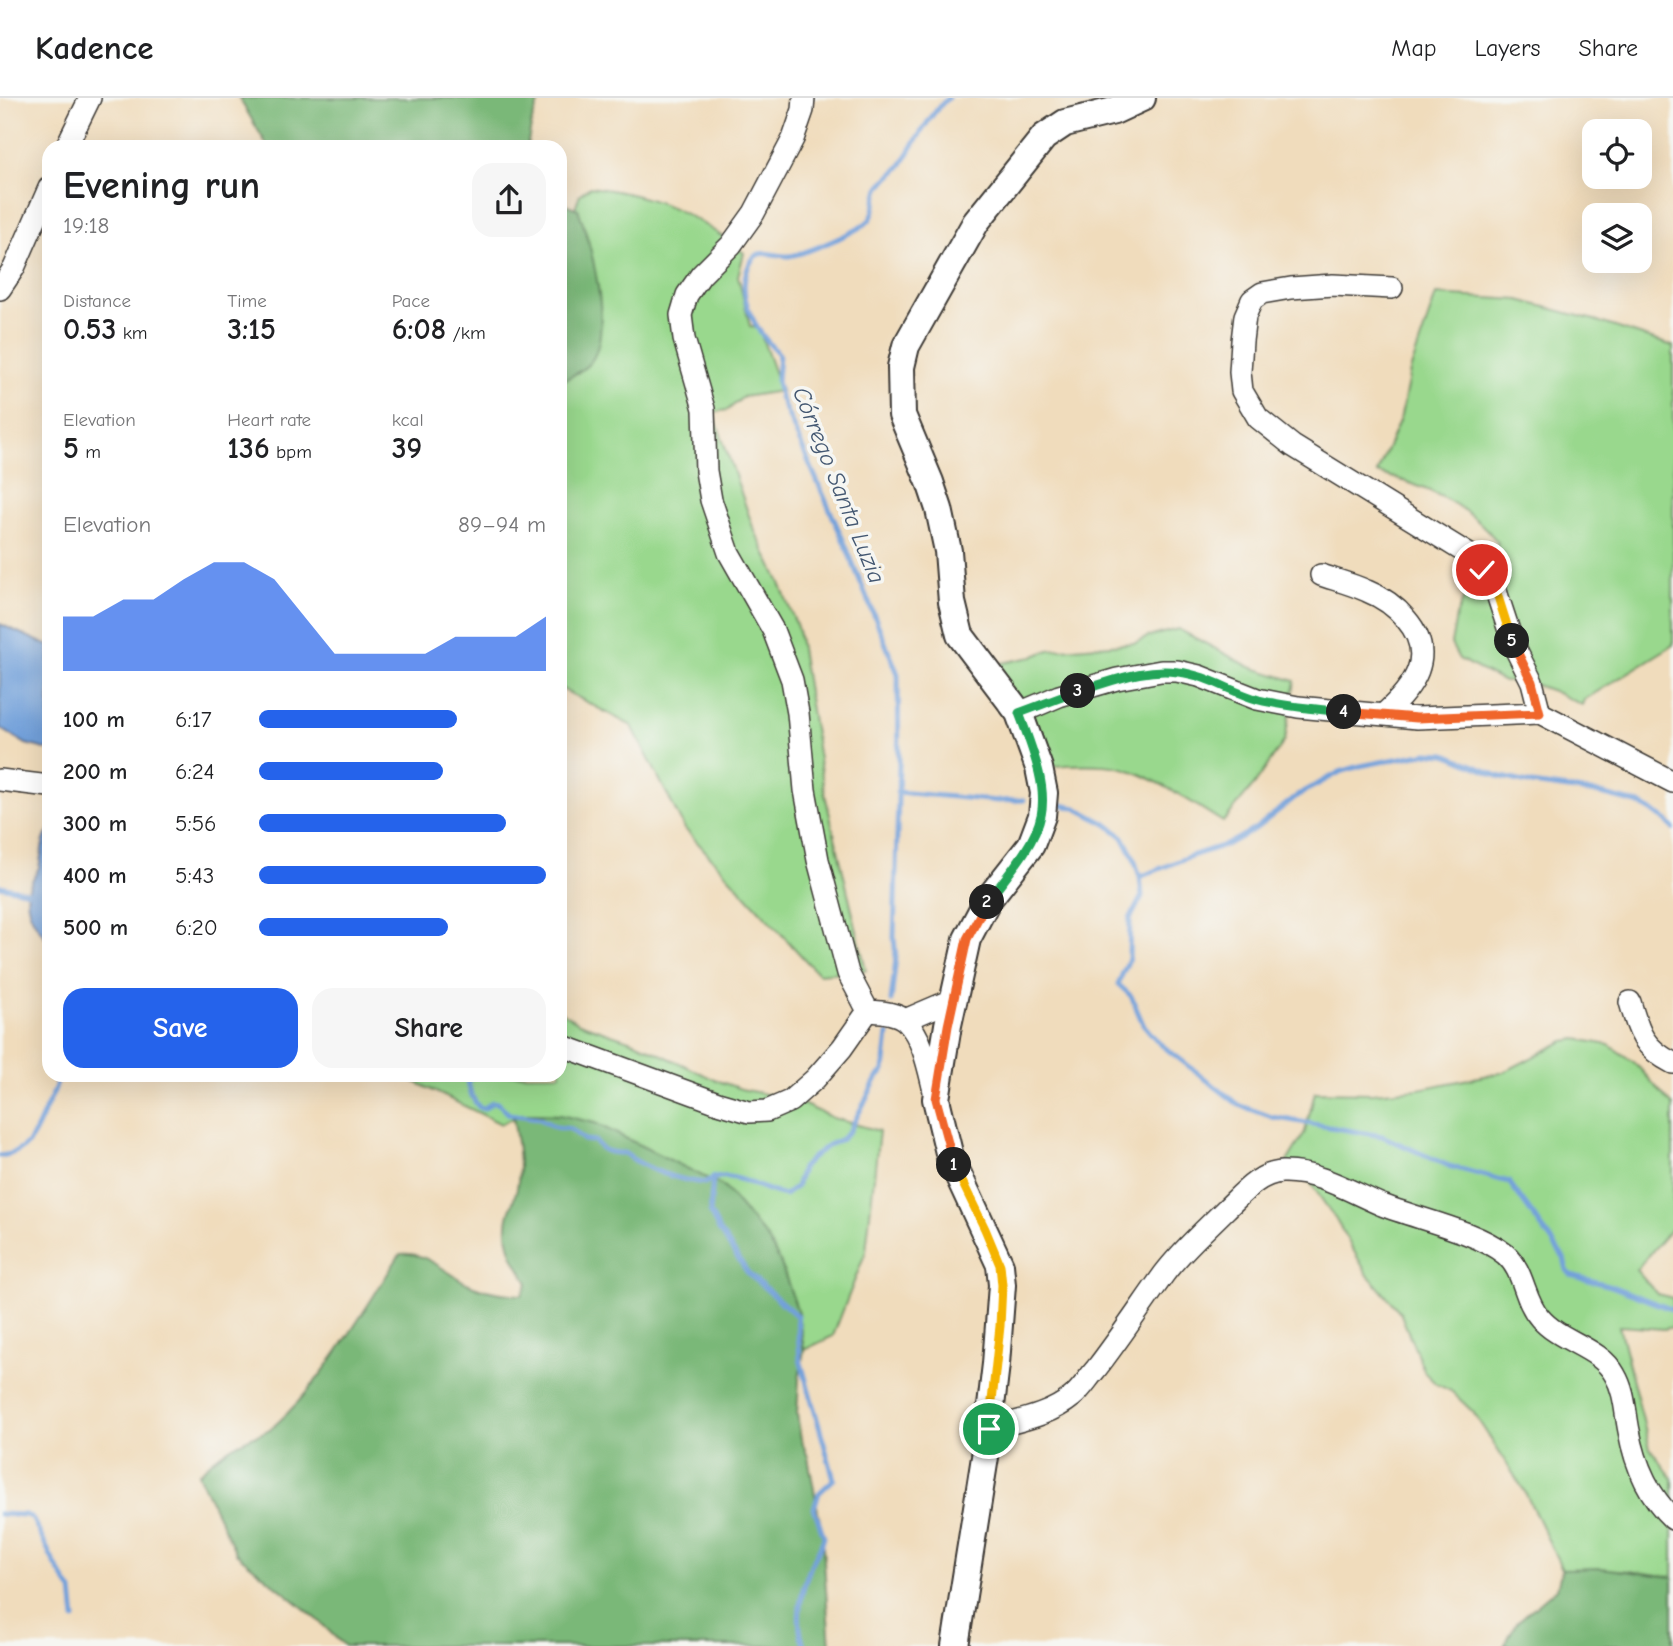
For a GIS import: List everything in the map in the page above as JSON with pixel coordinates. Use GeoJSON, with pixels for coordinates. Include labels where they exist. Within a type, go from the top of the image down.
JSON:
{"type":"FeatureCollection","features":[{"type":"Feature","properties":{"kind":"street"},"geometry":{"type":"LineString","coordinates":[[69,140],[90,98]]}},
{"type":"Feature","properties":{"kind":"street"},"geometry":{"type":"LineString","coordinates":[[804,98],[793,139],[754,213],[731,245],[701,275],[687,295],[681,315],[684,339],[700,386],[704,409],[706,471],[711,500],[729,553],[773,629],[792,680],[805,790],[818,860],[848,973],[868,1011]]}},
{"type":"Feature","properties":{"kind":"street"},"geometry":{"type":"LineString","coordinates":[[936,1099],[967,939],[977,917],[1031,845],[1042,816],[1044,793],[1039,768],[1019,713],[960,635],[939,509],[901,415],[901,367],[906,346],[976,222],[1044,136],[1065,123],[1114,111],[1142,98]]}},
{"type":"Feature","properties":{"kind":"street"},"geometry":{"type":"LineString","coordinates":[[0,289],[14,268],[42,204]]}},
{"type":"Feature","properties":{"kind":"street"},"geometry":{"type":"LineString","coordinates":[[1392,288],[1333,285],[1262,293],[1252,300],[1245,316],[1240,372],[1242,391],[1258,418],[1293,446],[1468,554],[1494,584],[1514,646],[1532,682],[1540,713]]}},
{"type":"Feature","properties":{"kind":"street"},"geometry":{"type":"LineString","coordinates":[[1321,575],[1368,591],[1390,604],[1404,616],[1419,638],[1420,666],[1402,696],[1382,715]]}},
{"type":"Feature","properties":{"kind":"street"},"geometry":{"type":"LineString","coordinates":[[1019,713],[1059,696],[1116,679],[1161,671],[1199,676],[1258,699],[1298,707],[1428,717],[1540,713],[1673,782]]}},
{"type":"Feature","properties":{"kind":"street"},"geometry":{"type":"LineString","coordinates":[[0,780],[42,785]]}},
{"type":"Feature","properties":{"kind":"street"},"geometry":{"type":"LineString","coordinates":[[905,1020],[954,999]]}},
{"type":"Feature","properties":{"kind":"street"},"geometry":{"type":"LineString","coordinates":[[1630,1002],[1639,1034],[1654,1054],[1673,1063]]}},
{"type":"Feature","properties":{"kind":"street"},"geometry":{"type":"LineString","coordinates":[[868,1011],[886,1012],[905,1020],[921,1049],[950,1157],[1000,1265],[1000,1326],[989,1429],[955,1646]]}},
{"type":"Feature","properties":{"kind":"street"},"geometry":{"type":"LineString","coordinates":[[567,1048],[718,1103],[748,1112],[767,1111],[790,1101],[815,1079],[842,1048],[868,1011]]}},
{"type":"Feature","properties":{"kind":"street"},"geometry":{"type":"LineString","coordinates":[[989,1429],[1059,1407],[1075,1395],[1125,1332],[1166,1273],[1193,1242],[1250,1186],[1266,1176],[1282,1172],[1327,1180],[1391,1208],[1479,1239],[1504,1254],[1518,1267],[1528,1298],[1539,1317],[1557,1334],[1610,1367],[1621,1388],[1629,1434],[1643,1476],[1658,1505],[1673,1519]]}},
{"type":"Feature","properties":{"kind":"green space"},"geometry":{"type":"Polygon","coordinates":[[[239,98],[540,98],[528,140],[264,140],[239,98]]]}},
{"type":"Feature","properties":{"kind":"green space"},"geometry":{"type":"Polygon","coordinates":[[[590,187],[654,201],[690,216],[744,253],[738,276],[750,326],[759,329],[781,391],[743,397],[728,410],[713,412],[753,527],[780,583],[798,630],[824,790],[866,970],[818,974],[685,829],[632,726],[567,692],[567,378],[578,371],[590,252],[578,209],[575,208],[580,194],[590,187]]]}},
{"type":"Feature","properties":{"kind":"green space"},"geometry":{"type":"Polygon","coordinates":[[[567,205],[578,209],[583,224],[594,263],[600,307],[598,345],[592,360],[567,378],[567,205]]]}},
{"type":"Feature","properties":{"kind":"green space"},"geometry":{"type":"Polygon","coordinates":[[[1436,295],[1519,300],[1594,320],[1673,346],[1673,645],[1584,700],[1582,705],[1527,682],[1504,682],[1459,659],[1451,644],[1456,616],[1498,543],[1473,517],[1444,498],[1377,473],[1401,416],[1410,371],[1436,295]]]}},
{"type":"Feature","properties":{"kind":"green space"},"geometry":{"type":"Polygon","coordinates":[[[1178,629],[1250,667],[1295,681],[1285,740],[1255,784],[1223,822],[1162,785],[1123,768],[1086,764],[1048,767],[992,665],[1032,657],[1049,650],[1135,643],[1178,629]]]}},
{"type":"Feature","properties":{"kind":"green space"},"geometry":{"type":"Polygon","coordinates":[[[567,1015],[579,1023],[635,1042],[713,1079],[741,1089],[794,1100],[833,1118],[879,1131],[866,1251],[833,1336],[804,1350],[797,1309],[560,1115],[522,1114],[501,1124],[415,1082],[567,1082],[567,1015]]]}},
{"type":"Feature","properties":{"kind":"green space"},"geometry":{"type":"Polygon","coordinates":[[[1577,1039],[1609,1045],[1635,1063],[1673,1106],[1673,1227],[1636,1270],[1657,1294],[1673,1298],[1673,1327],[1664,1329],[1619,1326],[1650,1448],[1673,1479],[1673,1577],[1622,1570],[1562,1569],[1525,1492],[1473,1412],[1451,1391],[1436,1384],[1425,1373],[1400,1312],[1367,1274],[1336,1220],[1305,1175],[1285,1165],[1305,1132],[1315,1092],[1372,1093],[1419,1089],[1504,1072],[1564,1041],[1577,1039]]]}},
{"type":"Feature","properties":{"kind":"green space"},"geometry":{"type":"Polygon","coordinates":[[[522,1114],[560,1115],[595,1123],[723,1186],[767,1238],[781,1264],[797,1309],[804,1350],[797,1414],[822,1533],[830,1646],[344,1646],[317,1619],[236,1553],[198,1474],[232,1447],[271,1428],[292,1409],[326,1367],[400,1254],[427,1259],[482,1289],[522,1295],[528,1283],[511,1252],[507,1226],[519,1176],[513,1118],[522,1114]]]}},
{"type":"Feature","properties":{"kind":"green space"},"geometry":{"type":"Polygon","coordinates":[[[1601,1568],[1673,1577],[1673,1646],[1504,1646],[1516,1623],[1557,1588],[1562,1569],[1601,1568]]]}},
{"type":"Feature","properties":{"kind":"water"},"geometry":{"type":"Polygon","coordinates":[[[0,624],[42,643],[42,748],[26,744],[0,728],[0,624]]]}},
{"type":"Feature","properties":{"kind":"water"},"geometry":{"type":"Polygon","coordinates":[[[42,849],[42,932],[33,919],[27,899],[39,867],[42,849]]]}},
{"type":"Feature","properties":{"kind":"waterway","name":"Córrego Santa Luzia"},"geometry":{"type":"LineString","coordinates":[[891,1001],[896,958],[894,937],[899,763],[898,674],[845,544],[780,397],[777,381],[779,354],[757,326],[744,291],[750,262],[757,255],[797,254],[833,241],[866,223],[873,214],[880,187],[902,164],[928,121],[948,98]]}},
{"type":"Feature","properties":{"kind":"waterway"},"geometry":{"type":"LineString","coordinates":[[1140,877],[1228,844],[1255,829],[1298,795],[1340,772],[1427,753],[1446,754],[1498,776],[1532,784],[1597,793],[1640,804],[1666,820],[1673,829]]}},
{"type":"Feature","properties":{"kind":"waterway"},"geometry":{"type":"LineString","coordinates":[[897,792],[998,801],[1024,800]]}},
{"type":"Feature","properties":{"kind":"waterway"},"geometry":{"type":"LineString","coordinates":[[1057,804],[1076,808],[1108,825],[1123,837],[1133,856],[1140,877],[1142,896],[1130,919],[1129,959],[1118,984],[1131,996],[1143,1024],[1159,1043],[1239,1105],[1272,1117],[1382,1136],[1449,1166],[1509,1182],[1564,1258],[1571,1275],[1611,1286],[1673,1310]]}},
{"type":"Feature","properties":{"kind":"waterway"},"geometry":{"type":"LineString","coordinates":[[0,886],[34,893]]}},
{"type":"Feature","properties":{"kind":"waterway","name":"Córrego Santa Luzia"},"geometry":{"type":"LineString","coordinates":[[468,1082],[480,1108],[485,1108],[492,1102],[498,1103],[509,1114],[538,1118],[555,1127],[571,1129],[584,1140],[595,1141],[604,1150],[624,1153],[673,1177],[705,1183],[715,1178],[734,1178],[785,1195],[796,1187],[802,1168],[850,1130],[877,1078],[884,1071],[888,1034]]}},
{"type":"Feature","properties":{"kind":"waterway"},"geometry":{"type":"LineString","coordinates":[[0,1156],[19,1150],[31,1139],[57,1082]]}},
{"type":"Feature","properties":{"kind":"waterway"},"geometry":{"type":"LineString","coordinates":[[713,1177],[710,1213],[719,1230],[748,1273],[797,1316],[800,1359],[834,1479],[819,1493],[814,1508],[824,1537],[810,1568],[802,1597],[799,1617],[805,1646]]}},
{"type":"Feature","properties":{"kind":"waterway"},"geometry":{"type":"LineString","coordinates":[[0,1514],[26,1515],[32,1518],[72,1591],[75,1619]]}},
{"type":"Feature","properties":{"kind":"route"},"geometry":{"type":"LineString","coordinates":[[989,1429],[1000,1326],[1000,1265],[950,1157],[936,1099],[948,1026],[967,939],[987,901],[1031,845],[1042,816],[1044,793],[1039,768],[1019,713],[1059,696],[1116,679],[1161,671],[1199,676],[1258,699],[1298,707],[1417,718],[1540,713],[1532,682],[1514,646],[1494,584],[1482,570]]}}]}
